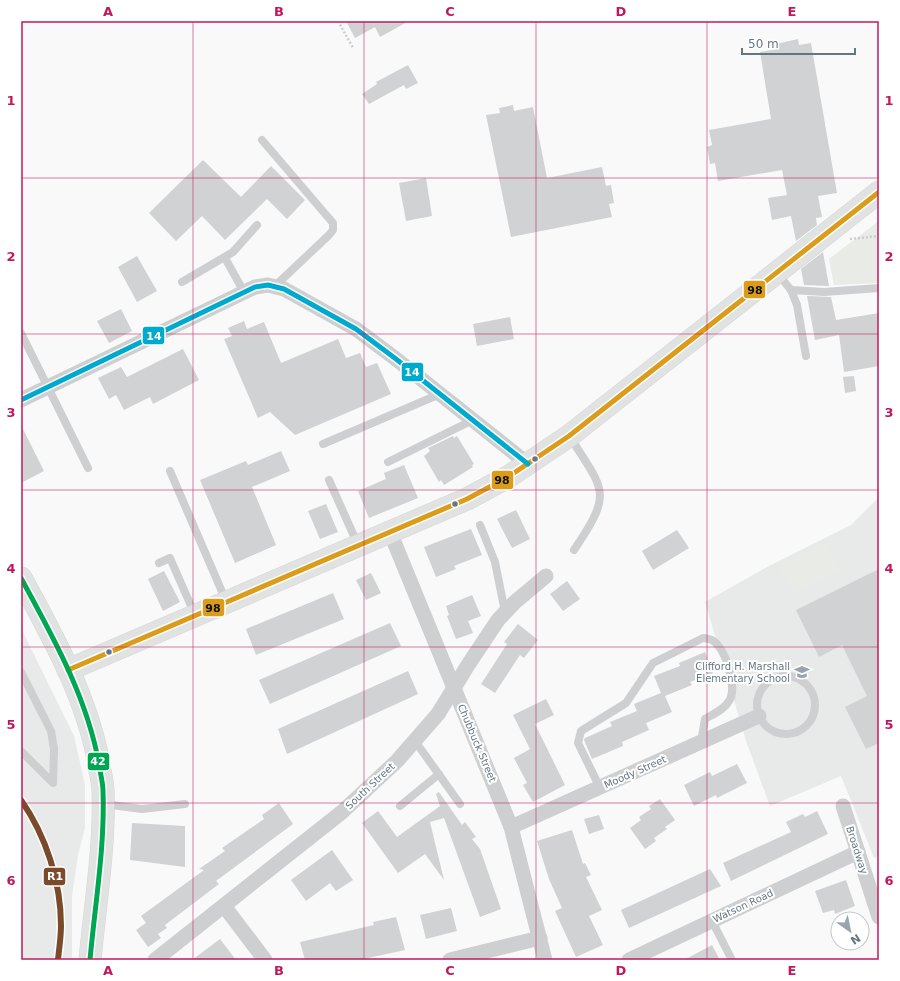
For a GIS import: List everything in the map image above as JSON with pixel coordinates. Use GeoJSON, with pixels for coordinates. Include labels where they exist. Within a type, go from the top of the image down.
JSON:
{"type":"FeatureCollection","features":[{"type":"Feature","properties":{"kind":"street"},"geometry":{"type":"LineString","coordinates":[[68,670],[486,490],[569,436],[879,192]]}},
{"type":"Feature","properties":{"kind":"street"},"geometry":{"type":"LineString","coordinates":[[21,400],[254,287],[268,285],[284,289],[356,329],[528,464]]}},
{"type":"Feature","properties":{"kind":"street","name":"Chubbuck Street"},"geometry":{"type":"LineString","coordinates":[[390,532],[511,827],[545,960]]}},
{"type":"Feature","properties":{"kind":"street","name":"South Street"},"geometry":{"type":"LineString","coordinates":[[155,960],[342,812],[367,790],[415,741],[438,714],[482,642],[505,612],[546,576]]}},
{"type":"Feature","properties":{"kind":"street"},"geometry":{"type":"LineString","coordinates":[[21,578],[68,670],[84,707],[95,744],[103,790],[103,831],[90,960]]}},
{"type":"Feature","properties":{"kind":"street","name":"Moody Street"},"geometry":{"type":"LineString","coordinates":[[511,827],[759,716]]}},
{"type":"Feature","properties":{"kind":"street","name":"Broadway"},"geometry":{"type":"LineString","coordinates":[[843,806],[879,917]]}},
{"type":"Feature","properties":{"kind":"street","name":"Watson Road"},"geometry":{"type":"LineString","coordinates":[[629,960],[858,852]]}},
{"type":"Feature","properties":{"kind":"street"},"geometry":{"type":"LineString","coordinates":[[224,906],[265,960]]}},
{"type":"Feature","properties":{"kind":"street"},"geometry":{"type":"LineString","coordinates":[[450,960],[540,938]]}},
{"type":"Feature","properties":{"kind":"lane"},"geometry":{"type":"LineString","coordinates":[[262,140],[333,224],[329,235],[275,286]]}},
{"type":"Feature","properties":{"kind":"lane"},"geometry":{"type":"LineString","coordinates":[[182,282],[233,252],[256,225]]}},
{"type":"Feature","properties":{"kind":"lane"},"geometry":{"type":"LineString","coordinates":[[225,258],[244,292]]}},
{"type":"Feature","properties":{"kind":"lane"},"geometry":{"type":"LineString","coordinates":[[776,273],[791,290],[798,305],[806,356]]}},
{"type":"Feature","properties":{"kind":"lane"},"geometry":{"type":"LineString","coordinates":[[791,290],[824,292],[879,288]]}},
{"type":"Feature","properties":{"kind":"lane"},"geometry":{"type":"LineString","coordinates":[[21,333],[88,468]]}},
{"type":"Feature","properties":{"kind":"lane"},"geometry":{"type":"LineString","coordinates":[[324,444],[440,394]]}},
{"type":"Feature","properties":{"kind":"lane"},"geometry":{"type":"LineString","coordinates":[[388,462],[472,420]]}},
{"type":"Feature","properties":{"kind":"lane"},"geometry":{"type":"LineString","coordinates":[[569,436],[596,479],[601,494],[600,506],[595,517],[574,550]]}},
{"type":"Feature","properties":{"kind":"lane"},"geometry":{"type":"LineString","coordinates":[[170,471],[227,602]]}},
{"type":"Feature","properties":{"kind":"lane"},"geometry":{"type":"LineString","coordinates":[[329,480],[358,546]]}},
{"type":"Feature","properties":{"kind":"lane"},"geometry":{"type":"LineString","coordinates":[[480,525],[495,562],[505,612]]}},
{"type":"Feature","properties":{"kind":"lane"},"geometry":{"type":"LineString","coordinates":[[159,563],[170,558],[195,616]]}},
{"type":"Feature","properties":{"kind":"lane"},"geometry":{"type":"LineString","coordinates":[[600,788],[578,743],[581,731],[626,703],[652,663],[703,638],[712,640],[720,649],[729,668],[734,689],[730,701],[721,710],[705,719],[701,742]]}},
{"type":"Feature","properties":{"kind":"lane"},"geometry":{"type":"LineString","coordinates":[[21,672],[51,732],[54,749],[53,783],[21,751]]}},
{"type":"Feature","properties":{"kind":"lane"},"geometry":{"type":"LineString","coordinates":[[794,676],[803,681],[810,688],[814,698],[814,711],[804,728],[785,734],[772,730],[764,724],[759,716],[757,706],[760,691],[766,683],[775,678],[794,676]]}},
{"type":"Feature","properties":{"kind":"lane"},"geometry":{"type":"LineString","coordinates":[[415,741],[460,804]]}},
{"type":"Feature","properties":{"kind":"lane"},"geometry":{"type":"LineString","coordinates":[[400,806],[438,774]]}},
{"type":"Feature","properties":{"kind":"lane"},"geometry":{"type":"LineString","coordinates":[[103,804],[142,809],[185,804]]}},
{"type":"Feature","properties":{"kind":"lane"},"geometry":{"type":"LineString","coordinates":[[712,921],[732,960]]}},
{"type":"Feature","properties":{"kind":"path"},"geometry":{"type":"LineString","coordinates":[[338,21],[353,48]]}},
{"type":"Feature","properties":{"kind":"path"},"geometry":{"type":"LineString","coordinates":[[848,239],[879,236]]}},
{"type":"Feature","properties":{"kind":"shaded area"},"geometry":{"type":"Polygon","coordinates":[[[879,221],[879,283],[834,285],[829,259],[879,221]]]}},
{"type":"Feature","properties":{"kind":"shaded area","name":"Clifford H. Marshall Elementary School"},"geometry":{"type":"Polygon","coordinates":[[[879,497],[879,856],[874,858],[841,776],[770,806],[746,741],[705,602],[767,567],[851,525],[879,497]]]}},
{"type":"Feature","properties":{"kind":"shaded area"},"geometry":{"type":"Polygon","coordinates":[[[826,542],[839,569],[793,593],[778,565],[826,542]]]}},
{"type":"Feature","properties":{"kind":"shaded area"},"geometry":{"type":"Polygon","coordinates":[[[21,628],[74,736],[85,785],[85,828],[78,855],[72,896],[72,960],[21,960],[21,628]]]}},
{"type":"Feature","properties":{"kind":"building"},"geometry":{"type":"Polygon","coordinates":[[[346,21],[409,21],[380,37],[375,27],[355,38],[346,21]]]}},
{"type":"Feature","properties":{"kind":"building"},"geometry":{"type":"Polygon","coordinates":[[[798,39],[799,45],[811,43],[837,193],[818,196],[822,217],[816,218],[817,225],[796,241],[791,216],[772,220],[768,198],[787,195],[782,170],[718,181],[715,163],[710,164],[707,147],[712,145],[709,130],[771,119],[760,52],[777,49],[776,44],[798,39]]]}},
{"type":"Feature","properties":{"kind":"building"},"geometry":{"type":"Polygon","coordinates":[[[408,65],[418,83],[406,89],[404,85],[369,104],[362,94],[377,84],[376,82],[408,65]]]}},
{"type":"Feature","properties":{"kind":"building"},"geometry":{"type":"Polygon","coordinates":[[[513,105],[514,111],[533,107],[547,178],[602,167],[606,186],[611,185],[614,203],[609,204],[612,217],[511,237],[486,115],[500,113],[499,108],[513,105]]]}},
{"type":"Feature","properties":{"kind":"building"},"geometry":{"type":"Polygon","coordinates":[[[203,160],[241,197],[271,166],[305,200],[287,219],[267,199],[225,240],[202,216],[176,241],[149,213],[203,160]]]}},
{"type":"Feature","properties":{"kind":"building"},"geometry":{"type":"Polygon","coordinates":[[[426,178],[432,216],[406,221],[399,183],[426,178]]]}},
{"type":"Feature","properties":{"kind":"building"},"geometry":{"type":"Polygon","coordinates":[[[823,252],[829,286],[804,285],[801,269],[823,252]]]}},
{"type":"Feature","properties":{"kind":"building"},"geometry":{"type":"Polygon","coordinates":[[[137,256],[157,291],[137,302],[118,267],[137,256]]]}},
{"type":"Feature","properties":{"kind":"building"},"geometry":{"type":"Polygon","coordinates":[[[807,296],[831,297],[836,320],[879,313],[879,366],[844,372],[839,335],[815,340],[807,296]]]}},
{"type":"Feature","properties":{"kind":"building"},"geometry":{"type":"Polygon","coordinates":[[[121,309],[132,331],[109,343],[97,321],[121,309]]]}},
{"type":"Feature","properties":{"kind":"building"},"geometry":{"type":"Polygon","coordinates":[[[510,317],[514,339],[477,346],[473,324],[510,317]]]}},
{"type":"Feature","properties":{"kind":"building"},"geometry":{"type":"Polygon","coordinates":[[[244,321],[247,329],[264,322],[281,363],[338,339],[346,358],[360,353],[366,367],[377,363],[391,394],[295,435],[270,412],[258,418],[224,339],[232,336],[228,328],[244,321]]]}},
{"type":"Feature","properties":{"kind":"building"},"geometry":{"type":"Polygon","coordinates":[[[183,349],[199,380],[153,404],[150,397],[124,410],[116,395],[109,399],[98,378],[121,367],[127,377],[183,349]]]}},
{"type":"Feature","properties":{"kind":"building"},"geometry":{"type":"Polygon","coordinates":[[[854,376],[856,391],[845,393],[843,377],[854,376]]]}},
{"type":"Feature","properties":{"kind":"building"},"geometry":{"type":"Polygon","coordinates":[[[21,425],[44,471],[21,483],[21,425]]]}},
{"type":"Feature","properties":{"kind":"building"},"geometry":{"type":"Polygon","coordinates":[[[453,436],[454,438],[457,436],[474,464],[472,465],[473,467],[444,485],[441,480],[439,482],[424,456],[430,451],[428,448],[453,436]]]}},
{"type":"Feature","properties":{"kind":"building"},"geometry":{"type":"Polygon","coordinates":[[[281,451],[290,471],[252,487],[276,545],[235,563],[200,480],[246,461],[248,465],[281,451]]]}},
{"type":"Feature","properties":{"kind":"building"},"geometry":{"type":"Polygon","coordinates":[[[404,465],[418,498],[369,518],[358,491],[386,479],[384,473],[404,465]]]}},
{"type":"Feature","properties":{"kind":"building"},"geometry":{"type":"Polygon","coordinates":[[[326,504],[338,532],[320,539],[308,511],[326,504]]]}},
{"type":"Feature","properties":{"kind":"building"},"geometry":{"type":"Polygon","coordinates":[[[516,510],[530,539],[512,548],[497,519],[516,510]]]}},
{"type":"Feature","properties":{"kind":"building"},"geometry":{"type":"Polygon","coordinates":[[[471,529],[482,555],[454,566],[456,569],[436,577],[424,547],[471,529]]]}},
{"type":"Feature","properties":{"kind":"building"},"geometry":{"type":"Polygon","coordinates":[[[677,530],[689,548],[653,570],[642,551],[677,530]]]}},
{"type":"Feature","properties":{"kind":"building"},"geometry":{"type":"Polygon","coordinates":[[[879,569],[879,743],[866,749],[845,707],[867,696],[842,645],[819,657],[796,610],[879,569]]]}},
{"type":"Feature","properties":{"kind":"building"},"geometry":{"type":"Polygon","coordinates":[[[164,571],[180,602],[163,611],[148,579],[164,571]]]}},
{"type":"Feature","properties":{"kind":"building"},"geometry":{"type":"Polygon","coordinates":[[[371,573],[381,593],[366,600],[356,580],[371,573]]]}},
{"type":"Feature","properties":{"kind":"building"},"geometry":{"type":"Polygon","coordinates":[[[567,581],[580,599],[563,611],[550,594],[567,581]]]}},
{"type":"Feature","properties":{"kind":"building"},"geometry":{"type":"Polygon","coordinates":[[[333,593],[344,619],[256,655],[246,629],[333,593]]]}},
{"type":"Feature","properties":{"kind":"building"},"geometry":{"type":"Polygon","coordinates":[[[472,595],[481,616],[468,621],[473,633],[456,639],[447,616],[449,615],[446,606],[472,595]]]}},
{"type":"Feature","properties":{"kind":"building"},"geometry":{"type":"Polygon","coordinates":[[[390,623],[401,646],[270,704],[259,680],[390,623]]]}},
{"type":"Feature","properties":{"kind":"building"},"geometry":{"type":"Polygon","coordinates":[[[518,624],[538,640],[524,658],[520,655],[495,693],[481,684],[507,644],[504,642],[518,624]]]}},
{"type":"Feature","properties":{"kind":"building"},"geometry":{"type":"Polygon","coordinates":[[[705,652],[713,673],[690,682],[692,685],[665,696],[672,712],[646,723],[649,730],[622,742],[623,746],[592,759],[584,740],[585,738],[612,726],[610,722],[637,711],[634,704],[661,693],[654,676],[680,666],[679,663],[705,652]]]}},
{"type":"Feature","properties":{"kind":"building"},"geometry":{"type":"Polygon","coordinates":[[[408,671],[418,694],[287,754],[278,729],[408,671]]]}},
{"type":"Feature","properties":{"kind":"building"},"geometry":{"type":"Polygon","coordinates":[[[546,699],[554,715],[535,724],[565,785],[533,802],[523,785],[527,783],[514,758],[530,749],[513,715],[546,699]]]}},
{"type":"Feature","properties":{"kind":"building"},"geometry":{"type":"Polygon","coordinates":[[[737,764],[747,783],[717,798],[716,795],[694,806],[684,785],[710,772],[712,776],[737,764]]]}},
{"type":"Feature","properties":{"kind":"building"},"geometry":{"type":"Polygon","coordinates":[[[439,792],[462,825],[465,822],[476,837],[472,839],[480,849],[501,909],[480,917],[444,818],[430,822],[444,880],[425,854],[398,873],[362,823],[378,811],[397,837],[440,806],[436,794],[439,792]]]}},
{"type":"Feature","properties":{"kind":"building"},"geometry":{"type":"Polygon","coordinates":[[[660,799],[675,820],[665,827],[667,829],[654,838],[656,841],[645,849],[630,828],[641,820],[639,817],[651,809],[649,806],[660,799]]]}},
{"type":"Feature","properties":{"kind":"building"},"geometry":{"type":"Polygon","coordinates":[[[279,803],[293,824],[216,881],[219,884],[165,925],[167,928],[158,934],[161,938],[148,947],[136,930],[146,923],[141,916],[204,870],[199,869],[225,851],[222,848],[264,819],[262,815],[279,803]]]}},
{"type":"Feature","properties":{"kind":"building"},"geometry":{"type":"Polygon","coordinates":[[[817,811],[828,834],[731,881],[723,863],[791,832],[786,822],[803,814],[805,817],[817,811]]]}},
{"type":"Feature","properties":{"kind":"building"},"geometry":{"type":"Polygon","coordinates":[[[599,815],[604,829],[589,834],[584,819],[599,815]]]}},
{"type":"Feature","properties":{"kind":"building"},"geometry":{"type":"Polygon","coordinates":[[[132,823],[185,826],[185,867],[130,860],[132,823]]]}},
{"type":"Feature","properties":{"kind":"building"},"geometry":{"type":"Polygon","coordinates":[[[572,830],[583,864],[585,863],[591,875],[586,877],[602,910],[589,916],[603,945],[576,957],[555,911],[562,908],[549,879],[537,841],[572,830]]]}},
{"type":"Feature","properties":{"kind":"building"},"geometry":{"type":"Polygon","coordinates":[[[332,850],[353,880],[336,891],[330,883],[306,901],[291,880],[332,850]]]}},
{"type":"Feature","properties":{"kind":"building"},"geometry":{"type":"Polygon","coordinates":[[[710,869],[721,886],[629,928],[621,910],[710,869]]]}},
{"type":"Feature","properties":{"kind":"building"},"geometry":{"type":"Polygon","coordinates":[[[846,880],[855,906],[842,911],[834,910],[823,913],[815,891],[846,880]]]}},
{"type":"Feature","properties":{"kind":"building"},"geometry":{"type":"Polygon","coordinates":[[[451,908],[457,931],[426,939],[420,915],[451,908]]]}},
{"type":"Feature","properties":{"kind":"building"},"geometry":{"type":"Polygon","coordinates":[[[396,917],[405,950],[359,960],[305,960],[300,942],[374,925],[373,922],[396,917]]]}},
{"type":"Feature","properties":{"kind":"building"},"geometry":{"type":"Polygon","coordinates":[[[220,939],[236,960],[192,960],[220,939]]]}},
{"type":"Feature","properties":{"kind":"building"},"geometry":{"type":"Polygon","coordinates":[[[712,945],[720,960],[684,960],[712,945]]]}},
{"type":"Feature","properties":{"kind":"transit line","name":"98"},"geometry":{"type":"LineString","coordinates":[[68,670],[467,499],[508,477],[569,436],[879,192]]}},
{"type":"Feature","properties":{"kind":"transit line","name":"14"},"geometry":{"type":"LineString","coordinates":[[21,400],[255,287],[268,285],[284,289],[356,329],[528,464]]}},
{"type":"Feature","properties":{"kind":"transit line","name":"42"},"geometry":{"type":"LineString","coordinates":[[21,578],[68,668],[94,739],[99,764],[103,788],[103,833],[90,960]]}},
{"type":"Feature","properties":{"kind":"transit line","name":"R1"},"geometry":{"type":"LineString","coordinates":[[21,800],[45,844],[55,876],[61,926],[58,960]]}},
{"type":"Feature","properties":{"kind":"place","name":"Clifford H. Marshall Elementary School"},"geometry":{"type":"Point","coordinates":[802,672]}}]}
